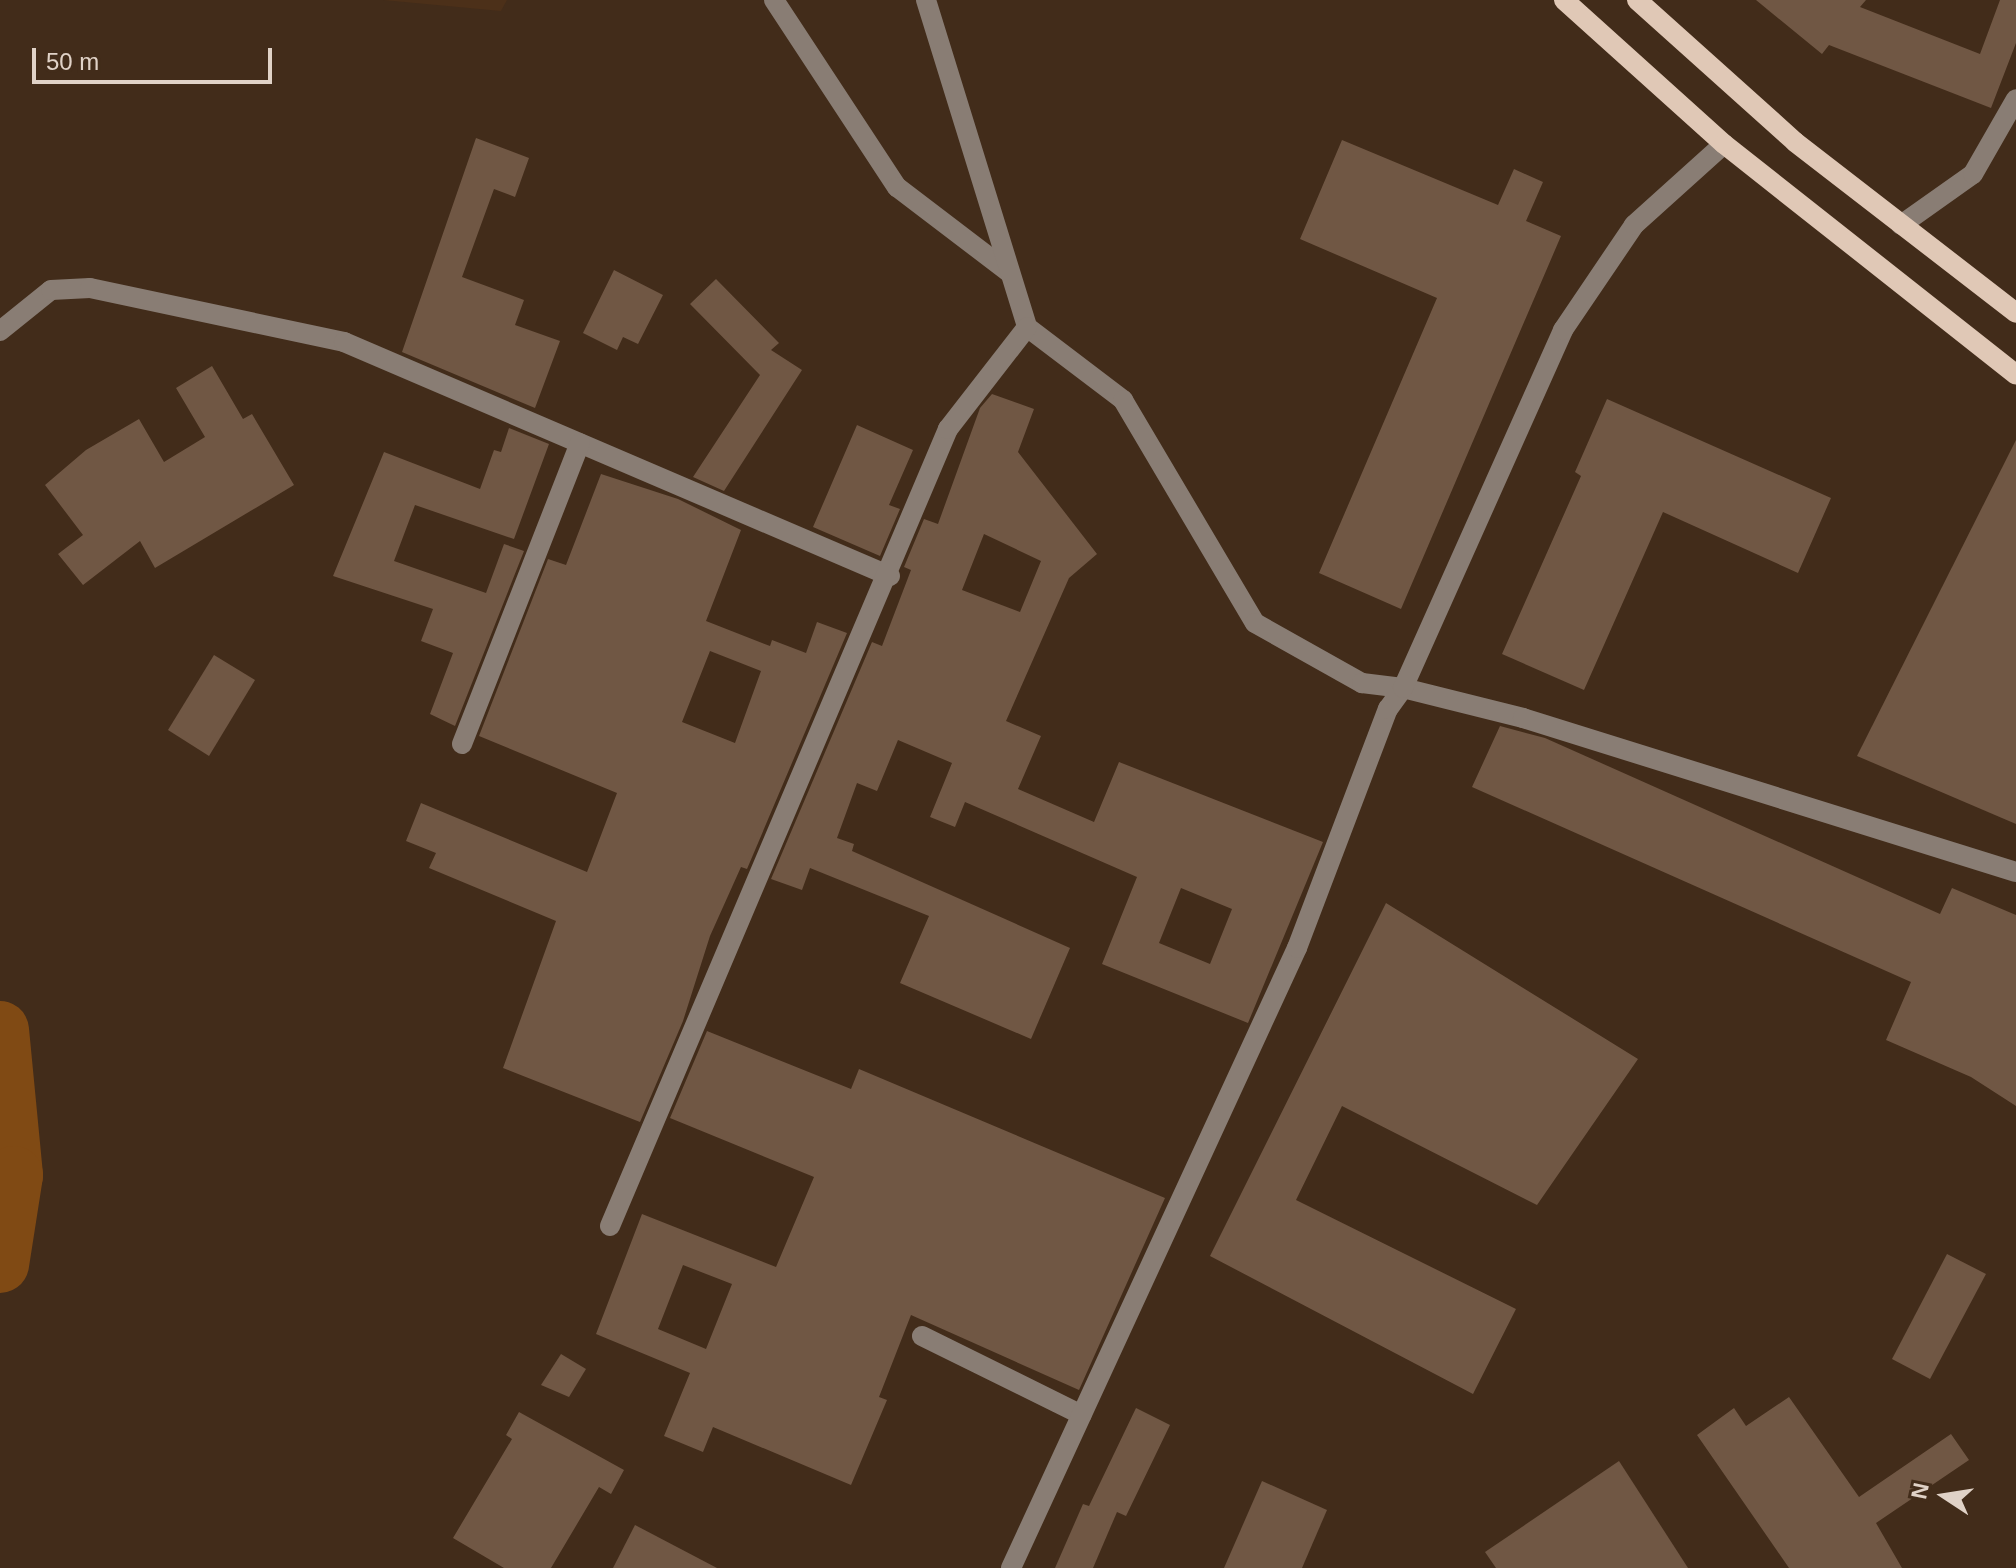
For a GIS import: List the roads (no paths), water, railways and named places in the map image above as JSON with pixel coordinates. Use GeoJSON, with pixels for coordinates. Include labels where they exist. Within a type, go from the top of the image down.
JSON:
{"type":"FeatureCollection","features":[{"type":"Feature","properties":{"kind":"main road"},"geometry":{"type":"LineString","coordinates":[[1564,0],[1724,144],[2016,375]]}},
{"type":"Feature","properties":{"kind":"main road"},"geometry":{"type":"LineString","coordinates":[[1637,0],[1795,142],[2016,313]]}},
{"type":"Feature","properties":{"kind":"street"},"geometry":{"type":"LineString","coordinates":[[774,0],[897,187],[1010,273]]}},
{"type":"Feature","properties":{"kind":"street"},"geometry":{"type":"LineString","coordinates":[[926,0],[1027,327],[1123,400],[1255,623],[1362,683],[1403,688],[1523,718],[2016,872]]}},
{"type":"Feature","properties":{"kind":"street"},"geometry":{"type":"LineString","coordinates":[[1901,225],[1973,174],[2016,99]]}},
{"type":"Feature","properties":{"kind":"street"},"geometry":{"type":"LineString","coordinates":[[1011,1568],[1297,948],[1388,709],[1403,688],[1563,330],[1634,225],[1724,144]]}},
{"type":"Feature","properties":{"kind":"street"},"geometry":{"type":"LineString","coordinates":[[0,331],[51,290],[90,288],[344,342],[890,576]]}},
{"type":"Feature","properties":{"kind":"street"},"geometry":{"type":"LineString","coordinates":[[610,1226],[890,576],[948,429],[1027,327]]}},
{"type":"Feature","properties":{"kind":"street"},"geometry":{"type":"LineString","coordinates":[[462,744],[580,443]]}},
{"type":"Feature","properties":{"kind":"street"},"geometry":{"type":"LineString","coordinates":[[922,1336],[1082,1415]]}},
{"type":"Feature","properties":{"kind":"waterway"},"geometry":{"type":"LineString","coordinates":[[0,1030],[14,1175],[0,1264]]}}]}
